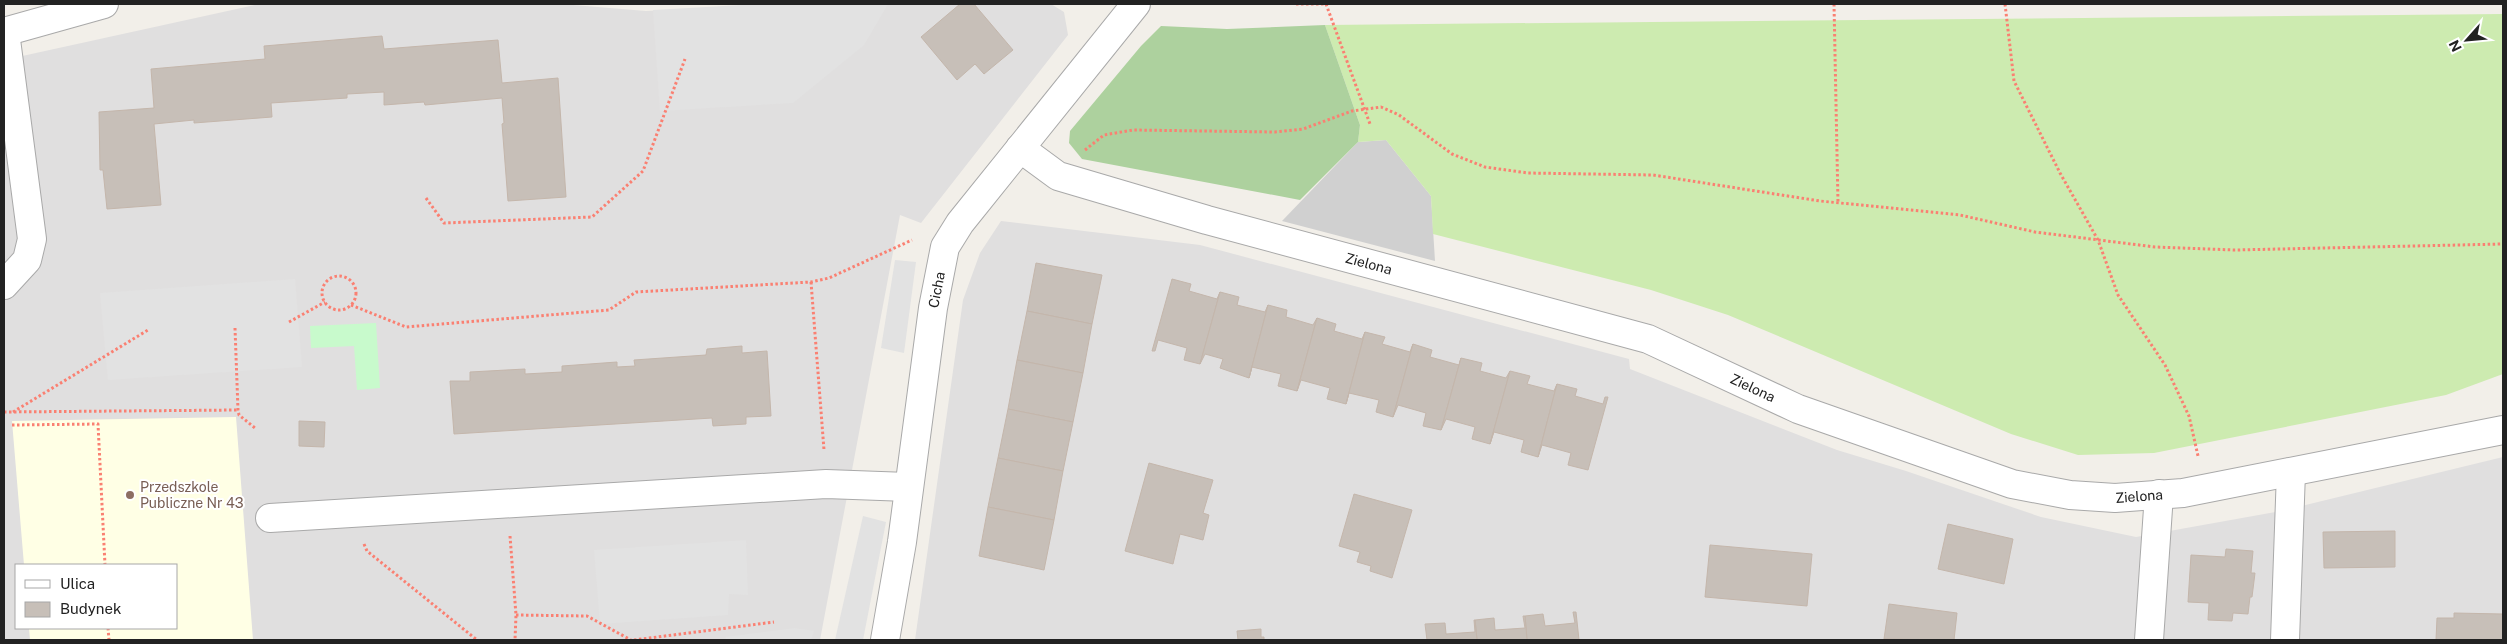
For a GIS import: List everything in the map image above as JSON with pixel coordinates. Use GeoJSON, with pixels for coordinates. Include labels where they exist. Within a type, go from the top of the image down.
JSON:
{"type":"FeatureCollection","features":[{"type":"Feature","properties":{"kind":"street"},"geometry":{"type":"LineString","coordinates":[[4,285],[27,260],[32,239],[4,32],[104,4]]}},
{"type":"Feature","properties":{"kind":"street","name":"Cicha"},"geometry":{"type":"LineString","coordinates":[[885,640],[902,542],[933,308],[945,247],[960,222],[1136,4]]}},
{"type":"Feature","properties":{"kind":"street","name":"Zielona"},"geometry":{"type":"LineString","coordinates":[[1020,148],[1058,176],[1207,220],[1648,339],[1798,409],[2012,484],[2088,496],[2115,498],[2160,494],[2206,488],[2503,430]]}},
{"type":"Feature","properties":{"kind":"street"},"geometry":{"type":"LineString","coordinates":[[2284,640],[2291,472]]}},
{"type":"Feature","properties":{"kind":"street"},"geometry":{"type":"LineString","coordinates":[[270,518],[826,484],[908,486]]}},
{"type":"Feature","properties":{"kind":"street"},"geometry":{"type":"LineString","coordinates":[[2149,640],[2160,494]]}},
{"type":"Feature","properties":{"kind":"path"},"geometry":{"type":"LineString","coordinates":[[1296,4],[1326,4],[1370,124]]}},
{"type":"Feature","properties":{"kind":"path"},"geometry":{"type":"LineString","coordinates":[[1834,4],[1838,204]]}},
{"type":"Feature","properties":{"kind":"path"},"geometry":{"type":"LineString","coordinates":[[2005,4],[2014,81],[2060,173],[2098,240],[2118,295],[2165,365],[2189,416],[2206,488]]}},
{"type":"Feature","properties":{"kind":"path"},"geometry":{"type":"LineString","coordinates":[[426,198],[444,223],[592,217],[643,171],[685,59]]}},
{"type":"Feature","properties":{"kind":"path"},"geometry":{"type":"LineString","coordinates":[[1080,154],[1104,135],[1132,130],[1284,131],[1304,129],[1365,108],[1381,107],[1399,115],[1452,154],[1485,167],[1528,173],[1653,175],[1838,204],[1960,215],[2034,232],[2155,247],[2235,250],[2503,244]]}},
{"type":"Feature","properties":{"kind":"path"},"geometry":{"type":"LineString","coordinates":[[351,306],[406,327],[609,310],[636,292],[811,282],[829,278],[915,239]]}},
{"type":"Feature","properties":{"kind":"path"},"geometry":{"type":"LineString","coordinates":[[340,275],[351,279],[357,289],[355,301],[351,306],[346,309],[334,310],[325,302],[322,293],[324,283],[328,278],[340,275]]}},
{"type":"Feature","properties":{"kind":"path"},"geometry":{"type":"LineString","coordinates":[[811,282],[826,484]]}},
{"type":"Feature","properties":{"kind":"path"},"geometry":{"type":"LineString","coordinates":[[289,322],[325,302]]}},
{"type":"Feature","properties":{"kind":"path"},"geometry":{"type":"LineString","coordinates":[[235,328],[238,410],[239,415],[255,428]]}},
{"type":"Feature","properties":{"kind":"path"},"geometry":{"type":"LineString","coordinates":[[12,412],[148,330]]}},
{"type":"Feature","properties":{"kind":"path"},"geometry":{"type":"LineString","coordinates":[[4,412],[238,410]]}},
{"type":"Feature","properties":{"kind":"path"},"geometry":{"type":"LineString","coordinates":[[12,425],[98,424],[105,564]]}},
{"type":"Feature","properties":{"kind":"path"},"geometry":{"type":"LineString","coordinates":[[507,503],[516,615],[516,640]]}},
{"type":"Feature","properties":{"kind":"path"},"geometry":{"type":"LineString","coordinates":[[351,513],[366,551],[477,640]]}},
{"type":"Feature","properties":{"kind":"path"},"geometry":{"type":"LineString","coordinates":[[516,615],[587,616],[632,640],[774,622]]}},
{"type":"Feature","properties":{"kind":"shaded area"},"geometry":{"type":"Polygon","coordinates":[[[259,4],[561,4],[646,11],[789,4],[1051,4],[1064,12],[1068,35],[921,223],[900,215],[820,640],[4,640],[4,60],[259,4]]]}},
{"type":"Feature","properties":{"kind":"shaded area"},"geometry":{"type":"Polygon","coordinates":[[[759,4],[888,4],[864,45],[793,103],[660,111],[653,10],[759,4]]]}},
{"type":"Feature","properties":{"kind":"shaded area"},"geometry":{"type":"Polygon","coordinates":[[[1386,140],[1431,196],[1435,261],[1282,221],[1358,142],[1386,140]]]}},
{"type":"Feature","properties":{"kind":"shaded area"},"geometry":{"type":"Polygon","coordinates":[[[1001,221],[1200,245],[1629,359],[1630,369],[1837,450],[1906,471],[2041,517],[2136,537],[2281,511],[2503,457],[2503,640],[915,640],[963,300],[980,253],[1001,221]]]}},
{"type":"Feature","properties":{"kind":"shaded area"},"geometry":{"type":"Polygon","coordinates":[[[895,260],[916,262],[904,353],[881,348],[895,260]]]}},
{"type":"Feature","properties":{"kind":"shaded area"},"geometry":{"type":"Polygon","coordinates":[[[295,279],[302,367],[108,380],[100,293],[295,279]]]}},
{"type":"Feature","properties":{"kind":"shaded area","name":"Przedszkole Publiczne Nr 43"},"geometry":{"type":"Polygon","coordinates":[[[236,417],[253,640],[30,640],[29,629],[178,629],[178,564],[24,564],[12,421],[236,417]]]}},
{"type":"Feature","properties":{"kind":"shaded area"},"geometry":{"type":"Polygon","coordinates":[[[863,516],[886,522],[863,640],[835,640],[863,516]]]}},
{"type":"Feature","properties":{"kind":"shaded area"},"geometry":{"type":"Polygon","coordinates":[[[746,540],[748,595],[729,594],[728,615],[600,624],[594,550],[746,540]]]}},
{"type":"Feature","properties":{"kind":"shaded area"},"geometry":{"type":"Polygon","coordinates":[[[794,628],[814,631],[811,640],[725,640],[726,637],[794,628]]]}},
{"type":"Feature","properties":{"kind":"green space"},"geometry":{"type":"Polygon","coordinates":[[[2503,14],[2503,374],[2446,395],[2154,453],[2078,455],[2011,434],[1728,315],[1651,290],[1433,234],[1431,196],[1386,140],[1358,142],[1360,125],[1325,25],[2503,14]]]}},
{"type":"Feature","properties":{"kind":"green space"},"geometry":{"type":"Polygon","coordinates":[[[1325,25],[1360,125],[1358,142],[1300,200],[1082,159],[1069,143],[1070,131],[1141,46],[1161,26],[1227,29],[1325,25]]]}},
{"type":"Feature","properties":{"kind":"green space"},"geometry":{"type":"Polygon","coordinates":[[[376,323],[380,388],[357,390],[354,346],[311,348],[310,326],[376,323]]]}},
{"type":"Feature","properties":{"kind":"building"},"geometry":{"type":"Polygon","coordinates":[[[960,4],[974,4],[1013,50],[984,74],[975,64],[957,80],[921,37],[960,4]]]}},
{"type":"Feature","properties":{"kind":"building"},"geometry":{"type":"Polygon","coordinates":[[[382,36],[384,49],[498,40],[502,83],[558,78],[566,197],[508,201],[502,124],[504,123],[502,98],[425,105],[424,102],[384,105],[384,92],[347,94],[347,98],[271,103],[272,117],[194,123],[194,120],[154,124],[161,205],[107,209],[103,170],[100,170],[99,112],[154,108],[151,69],[265,59],[264,46],[382,36]]]}},
{"type":"Feature","properties":{"kind":"building"},"geometry":{"type":"Polygon","coordinates":[[[1036,263],[1102,275],[1092,324],[1027,311],[1036,263]]]}},
{"type":"Feature","properties":{"kind":"building"},"geometry":{"type":"Polygon","coordinates":[[[1172,279],[1191,284],[1189,291],[1217,299],[1220,292],[1200,364],[1184,360],[1187,348],[1158,340],[1155,351],[1152,351],[1172,279]]]}},
{"type":"Feature","properties":{"kind":"building"},"geometry":{"type":"Polygon","coordinates":[[[1220,292],[1239,297],[1237,305],[1265,312],[1268,305],[1249,378],[1220,368],[1223,359],[1205,354],[1200,364],[1220,292]]]}},
{"type":"Feature","properties":{"kind":"building"},"geometry":{"type":"Polygon","coordinates":[[[1268,305],[1287,310],[1286,317],[1313,325],[1317,318],[1297,391],[1278,386],[1281,374],[1252,367],[1249,378],[1268,305]]]}},
{"type":"Feature","properties":{"kind":"building"},"geometry":{"type":"Polygon","coordinates":[[[1027,311],[1092,324],[1083,373],[1017,360],[1027,311]]]}},
{"type":"Feature","properties":{"kind":"building"},"geometry":{"type":"Polygon","coordinates":[[[1317,318],[1336,324],[1334,331],[1362,339],[1365,332],[1346,404],[1327,399],[1330,388],[1301,380],[1297,391],[1317,318]]]}},
{"type":"Feature","properties":{"kind":"building"},"geometry":{"type":"Polygon","coordinates":[[[1365,332],[1385,337],[1382,344],[1410,352],[1413,344],[1393,417],[1376,412],[1379,400],[1349,393],[1346,404],[1365,332]]]}},
{"type":"Feature","properties":{"kind":"building"},"geometry":{"type":"Polygon","coordinates":[[[1413,344],[1432,350],[1430,357],[1459,365],[1461,358],[1441,430],[1423,426],[1426,413],[1398,405],[1393,417],[1413,344]]]}},
{"type":"Feature","properties":{"kind":"building"},"geometry":{"type":"Polygon","coordinates":[[[742,346],[742,353],[767,351],[771,416],[746,417],[746,424],[713,426],[712,418],[454,434],[450,381],[470,381],[470,372],[525,369],[525,374],[562,372],[562,366],[617,362],[617,367],[635,366],[634,360],[706,355],[707,349],[742,346]]]}},
{"type":"Feature","properties":{"kind":"building"},"geometry":{"type":"Polygon","coordinates":[[[1461,358],[1482,363],[1480,371],[1506,378],[1510,371],[1490,444],[1472,439],[1475,427],[1446,419],[1441,430],[1461,358]]]}},
{"type":"Feature","properties":{"kind":"building"},"geometry":{"type":"Polygon","coordinates":[[[1017,360],[1083,373],[1073,422],[1008,409],[1017,360]]]}},
{"type":"Feature","properties":{"kind":"building"},"geometry":{"type":"Polygon","coordinates":[[[1510,371],[1530,376],[1527,384],[1554,391],[1557,384],[1538,457],[1521,452],[1524,440],[1494,432],[1490,444],[1510,371]]]}},
{"type":"Feature","properties":{"kind":"building"},"geometry":{"type":"Polygon","coordinates":[[[1557,384],[1577,389],[1575,396],[1603,404],[1605,397],[1608,397],[1588,470],[1568,465],[1571,453],[1542,445],[1538,457],[1557,384]]]}},
{"type":"Feature","properties":{"kind":"building"},"geometry":{"type":"Polygon","coordinates":[[[1008,409],[1073,422],[1063,471],[998,458],[1008,409]]]}},
{"type":"Feature","properties":{"kind":"building"},"geometry":{"type":"Polygon","coordinates":[[[299,421],[325,422],[324,447],[299,446],[299,421]]]}},
{"type":"Feature","properties":{"kind":"building"},"geometry":{"type":"Polygon","coordinates":[[[998,458],[1063,471],[1054,520],[988,507],[998,458]]]}},
{"type":"Feature","properties":{"kind":"building"},"geometry":{"type":"Polygon","coordinates":[[[1149,463],[1213,480],[1203,513],[1209,515],[1203,540],[1180,534],[1173,564],[1125,551],[1149,463]]]}},
{"type":"Feature","properties":{"kind":"building"},"geometry":{"type":"Polygon","coordinates":[[[1354,494],[1412,510],[1392,578],[1370,571],[1371,566],[1357,562],[1360,552],[1339,546],[1354,494]]]}},
{"type":"Feature","properties":{"kind":"building"},"geometry":{"type":"Polygon","coordinates":[[[988,507],[1054,520],[1044,570],[979,556],[988,507]]]}},
{"type":"Feature","properties":{"kind":"building"},"geometry":{"type":"Polygon","coordinates":[[[1948,524],[2013,539],[2004,584],[1938,569],[1948,524]]]}},
{"type":"Feature","properties":{"kind":"building"},"geometry":{"type":"Polygon","coordinates":[[[2395,531],[2395,567],[2324,568],[2323,532],[2395,531]]]}},
{"type":"Feature","properties":{"kind":"building"},"geometry":{"type":"Polygon","coordinates":[[[1710,545],[1812,554],[1807,606],[1705,597],[1710,545]]]}},
{"type":"Feature","properties":{"kind":"building"},"geometry":{"type":"Polygon","coordinates":[[[2226,549],[2253,551],[2251,573],[2255,573],[2248,614],[2233,613],[2232,621],[2208,620],[2209,603],[2188,602],[2191,555],[2225,557],[2226,549]]]}},
{"type":"Feature","properties":{"kind":"building"},"geometry":{"type":"Polygon","coordinates":[[[1889,604],[1957,613],[1954,640],[1884,639],[1889,604]]]}},
{"type":"Feature","properties":{"kind":"building"},"geometry":{"type":"Polygon","coordinates":[[[1573,612],[1576,612],[1579,640],[1527,640],[1525,616],[1543,614],[1545,626],[1575,623],[1573,612]]]}},
{"type":"Feature","properties":{"kind":"building"},"geometry":{"type":"Polygon","coordinates":[[[2454,613],[2503,614],[2503,640],[2436,640],[2437,618],[2454,618],[2454,613]]]}},
{"type":"Feature","properties":{"kind":"building"},"geometry":{"type":"Polygon","coordinates":[[[1523,616],[1525,616],[1527,640],[1477,640],[1475,620],[1494,618],[1495,630],[1525,628],[1523,616]]]}},
{"type":"Feature","properties":{"kind":"building"},"geometry":{"type":"Polygon","coordinates":[[[1474,620],[1477,640],[1427,640],[1425,624],[1445,623],[1446,634],[1475,632],[1474,620]]]}},
{"type":"Feature","properties":{"kind":"building"},"geometry":{"type":"Polygon","coordinates":[[[1261,629],[1261,637],[1264,637],[1264,640],[1238,640],[1237,631],[1261,629]]]}},
{"type":"Feature","properties":{"kind":"place","name":"Przedszkole Publiczne Nr 43"},"geometry":{"type":"Point","coordinates":[130,495]}}]}
